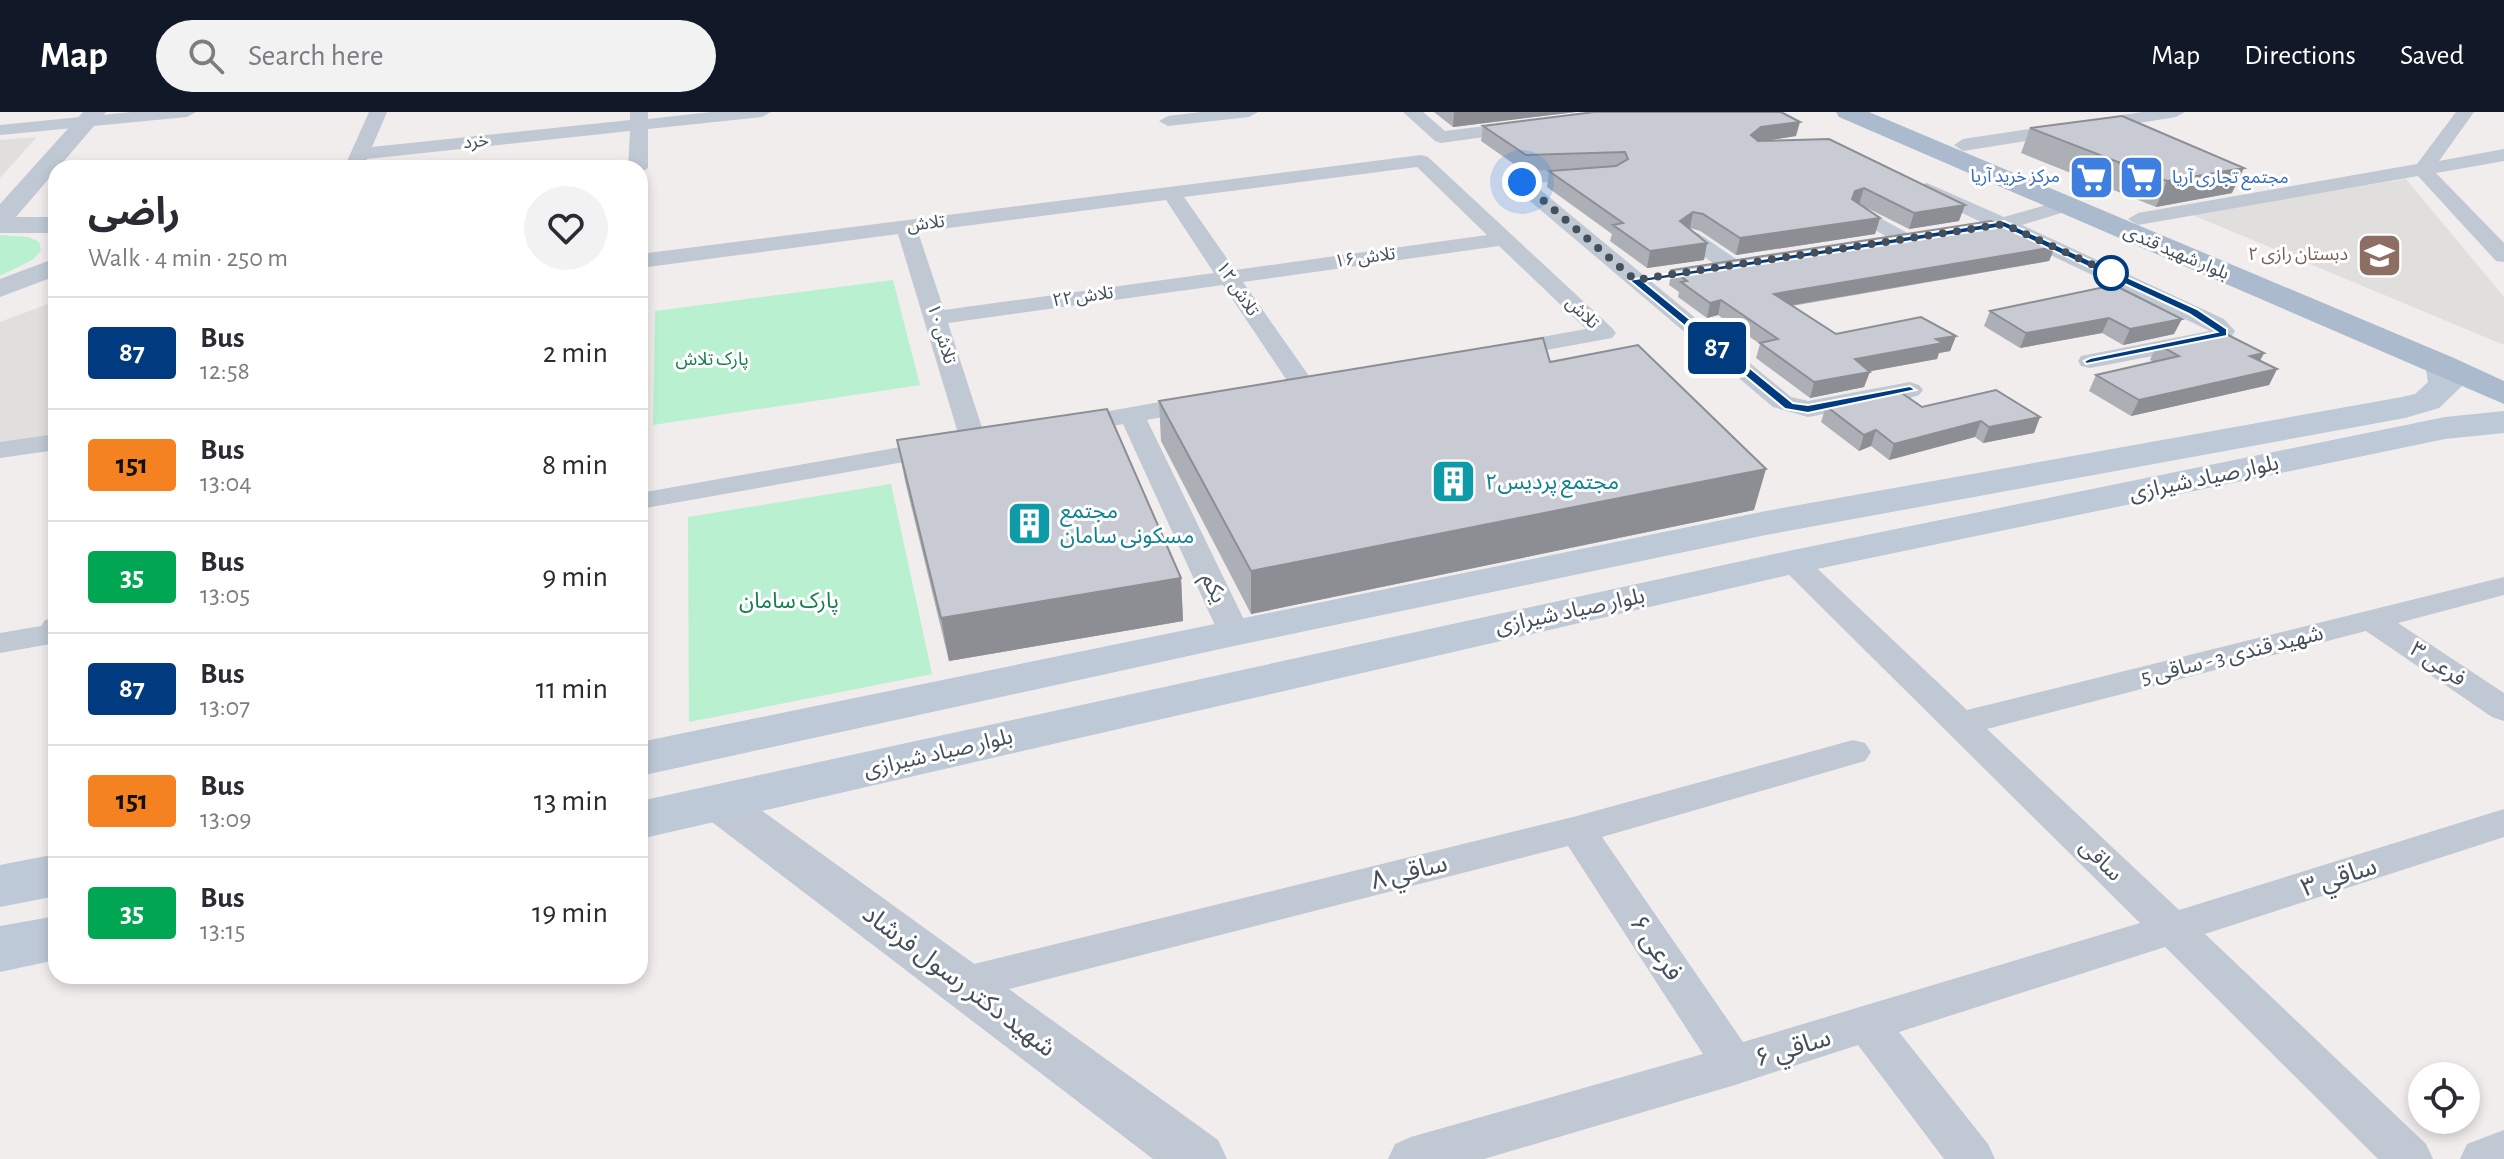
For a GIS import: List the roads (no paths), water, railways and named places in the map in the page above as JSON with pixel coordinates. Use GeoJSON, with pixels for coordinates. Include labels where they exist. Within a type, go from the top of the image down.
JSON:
{"type":"FeatureCollection","features":[{"type":"Feature","properties":{"kind":"main road","name":"بلوار شهید قندی"},"geometry":{"type":"LineString","coordinates":[[1848,112],[2064,206],[2435,383],[2504,394]]}},
{"type":"Feature","properties":{"kind":"main road","name":"بلوار شهید قندی"},"geometry":{"type":"LineString","coordinates":[[1885,112],[2504,373]]}},
{"type":"Feature","properties":{"kind":"main road"},"geometry":{"type":"LineString","coordinates":[[2435,383],[2453,405],[2489,423]]}},
{"type":"Feature","properties":{"kind":"main road","name":"بلوار صیاد شیرازی"},"geometry":{"type":"LineString","coordinates":[[648,757],[1234,632],[2435,383]]}},
{"type":"Feature","properties":{"kind":"main road","name":"بلوار صیاد شیرازی"},"geometry":{"type":"LineString","coordinates":[[648,818],[1258,679],[1793,562],[2489,423]]}},
{"type":"Feature","properties":{"kind":"main road"},"geometry":{"type":"LineString","coordinates":[[0,886],[48,877]]}},
{"type":"Feature","properties":{"kind":"main road"},"geometry":{"type":"LineString","coordinates":[[0,949],[48,940]]}},
{"type":"Feature","properties":{"kind":"street"},"geometry":{"type":"LineString","coordinates":[[0,130],[90,117],[187,112]]}},
{"type":"Feature","properties":{"kind":"street","name":"خرد"},"geometry":{"type":"LineString","coordinates":[[356,160],[378,112]]}},
{"type":"Feature","properties":{"kind":"street","name":"خرد"},"geometry":{"type":"LineString","coordinates":[[363,160],[639,118],[762,112]]}},
{"type":"Feature","properties":{"kind":"street"},"geometry":{"type":"LineString","coordinates":[[1168,121],[1249,112]]}},
{"type":"Feature","properties":{"kind":"street"},"geometry":{"type":"LineString","coordinates":[[1412,112],[1441,137],[1551,124]]}},
{"type":"Feature","properties":{"kind":"street"},"geometry":{"type":"LineString","coordinates":[[1963,145],[2176,112]]}},
{"type":"Feature","properties":{"kind":"street"},"geometry":{"type":"LineString","coordinates":[[2423,170],[2465,112]]}},
{"type":"Feature","properties":{"kind":"street"},"geometry":{"type":"LineString","coordinates":[[53,160],[90,117]]}},
{"type":"Feature","properties":{"kind":"street"},"geometry":{"type":"LineString","coordinates":[[638,160],[639,118]]}},
{"type":"Feature","properties":{"kind":"street"},"geometry":{"type":"LineString","coordinates":[[2138,219],[2504,155]]}},
{"type":"Feature","properties":{"kind":"street","name":"تلاش"},"geometry":{"type":"LineString","coordinates":[[648,260],[1421,161],[1604,333],[1481,354]]}},
{"type":"Feature","properties":{"kind":"street"},"geometry":{"type":"LineString","coordinates":[[0,222],[48,166]]}},
{"type":"Feature","properties":{"kind":"street"},"geometry":{"type":"LineString","coordinates":[[2423,170],[2504,256]]}},
{"type":"Feature","properties":{"kind":"street"},"geometry":{"type":"LineString","coordinates":[[1613,173],[1521,180],[1524,186],[1635,280],[1789,406],[1808,409],[1910,390]]}},
{"type":"Feature","properties":{"kind":"street"},"geometry":{"type":"LineString","coordinates":[[1904,179],[2183,307],[2223,331],[2221,336],[2090,361]]}},
{"type":"Feature","properties":{"kind":"street","name":"تلاش ۱۲"},"geometry":{"type":"LineString","coordinates":[[1171,193],[1303,386]]}},
{"type":"Feature","properties":{"kind":"street"},"geometry":{"type":"LineString","coordinates":[[1962,231],[2004,224],[2064,206]]}},
{"type":"Feature","properties":{"kind":"street"},"geometry":{"type":"LineString","coordinates":[[1860,213],[1906,240]]}},
{"type":"Feature","properties":{"kind":"street"},"geometry":{"type":"LineString","coordinates":[[0,222],[48,225]]}},
{"type":"Feature","properties":{"kind":"street"},"geometry":{"type":"LineString","coordinates":[[2478,228],[2504,224]]}},
{"type":"Feature","properties":{"kind":"street","name":"تلاش ۱۰"},"geometry":{"type":"LineString","coordinates":[[906,227],[974,443]]}},
{"type":"Feature","properties":{"kind":"street"},"geometry":{"type":"LineString","coordinates":[[1876,245],[1934,235]]}},
{"type":"Feature","properties":{"kind":"street"},"geometry":{"type":"LineString","coordinates":[[1691,237],[1738,265],[1704,270]]}},
{"type":"Feature","properties":{"kind":"street","name":"تلاش ۱۶"},"geometry":{"type":"LineString","coordinates":[[1228,276],[1502,239]]}},
{"type":"Feature","properties":{"kind":"street"},"geometry":{"type":"LineString","coordinates":[[0,289],[48,269]]}},
{"type":"Feature","properties":{"kind":"street","name":"تلاش ۲۲"},"geometry":{"type":"LineString","coordinates":[[937,318],[1228,276]]}},
{"type":"Feature","properties":{"kind":"street"},"geometry":{"type":"LineString","coordinates":[[1635,280],[1662,276]]}},
{"type":"Feature","properties":{"kind":"street"},"geometry":{"type":"LineString","coordinates":[[1271,391],[1332,381]]}},
{"type":"Feature","properties":{"kind":"street"},"geometry":{"type":"LineString","coordinates":[[1045,430],[1225,399]]}},
{"type":"Feature","properties":{"kind":"street","name":"یکم"},"geometry":{"type":"LineString","coordinates":[[1132,415],[1234,632]]}},
{"type":"Feature","properties":{"kind":"street"},"geometry":{"type":"LineString","coordinates":[[648,500],[1002,438]]}},
{"type":"Feature","properties":{"kind":"street"},"geometry":{"type":"LineString","coordinates":[[0,450],[48,443]]}},
{"type":"Feature","properties":{"kind":"street","name":"ساقی"},"geometry":{"type":"LineString","coordinates":[[1793,562],[2410,1159]]}},
{"type":"Feature","properties":{"kind":"street","name":"شهید قندی 3 - ساقی 5"},"geometry":{"type":"LineString","coordinates":[[1960,724],[2504,586]]}},
{"type":"Feature","properties":{"kind":"street","name":"فرعی ۳"},"geometry":{"type":"LineString","coordinates":[[2372,620],[2504,709]]}},
{"type":"Feature","properties":{"kind":"street"},"geometry":{"type":"LineString","coordinates":[[0,643],[48,635]]}},
{"type":"Feature","properties":{"kind":"street","name":"ساقي ۸"},"geometry":{"type":"LineString","coordinates":[[962,984],[1577,830],[1853,752]]}},
{"type":"Feature","properties":{"kind":"street","name":"شهید دکتر رسول فرشاد"},"geometry":{"type":"LineString","coordinates":[[720,804],[1198,1159]]}},
{"type":"Feature","properties":{"kind":"street","name":"ساقي ۳"},"geometry":{"type":"LineString","coordinates":[[2173,930],[2504,823]]}},
{"type":"Feature","properties":{"kind":"street","name":"فرعی ۶"},"geometry":{"type":"LineString","coordinates":[[1577,830],[1735,1066]]}},
{"type":"Feature","properties":{"kind":"street","name":"ساقي ۶"},"geometry":{"type":"LineString","coordinates":[[1411,1159],[1735,1066],[2173,930]]}},
{"type":"Feature","properties":{"kind":"street"},"geometry":{"type":"LineString","coordinates":[[1867,1024],[1972,1159]]}},
{"type":"Feature","properties":{"kind":"street"},"geometry":{"type":"LineString","coordinates":[[2483,1159],[2504,1151]]}},
{"type":"Feature","properties":{"kind":"place","name":"مرکز خرید آریا"},"geometry":{"type":"Point","coordinates":[2091,177]}},
{"type":"Feature","properties":{"kind":"place","name":"مجتمع تجاری آریا"},"geometry":{"type":"Point","coordinates":[2141,178]}},
{"type":"Feature","properties":{"kind":"place","name":"دبستان رازی ۲"},"geometry":{"type":"Point","coordinates":[2379,255]}},
{"type":"Feature","properties":{"kind":"place","name":"مجتمع پردیس۲"},"geometry":{"type":"Point","coordinates":[1454,482]}},
{"type":"Feature","properties":{"kind":"place","name":"مجتمع مسکونی سامان"},"geometry":{"type":"Point","coordinates":[1029,524]}},
{"type":"Feature","properties":{"kind":"park label","name":"پارک تلاش"},"geometry":{"type":"Point","coordinates":[712,360]}},
{"type":"Feature","properties":{"kind":"park label","name":"پارک سامان"},"geometry":{"type":"Point","coordinates":[789,601]}}]}
